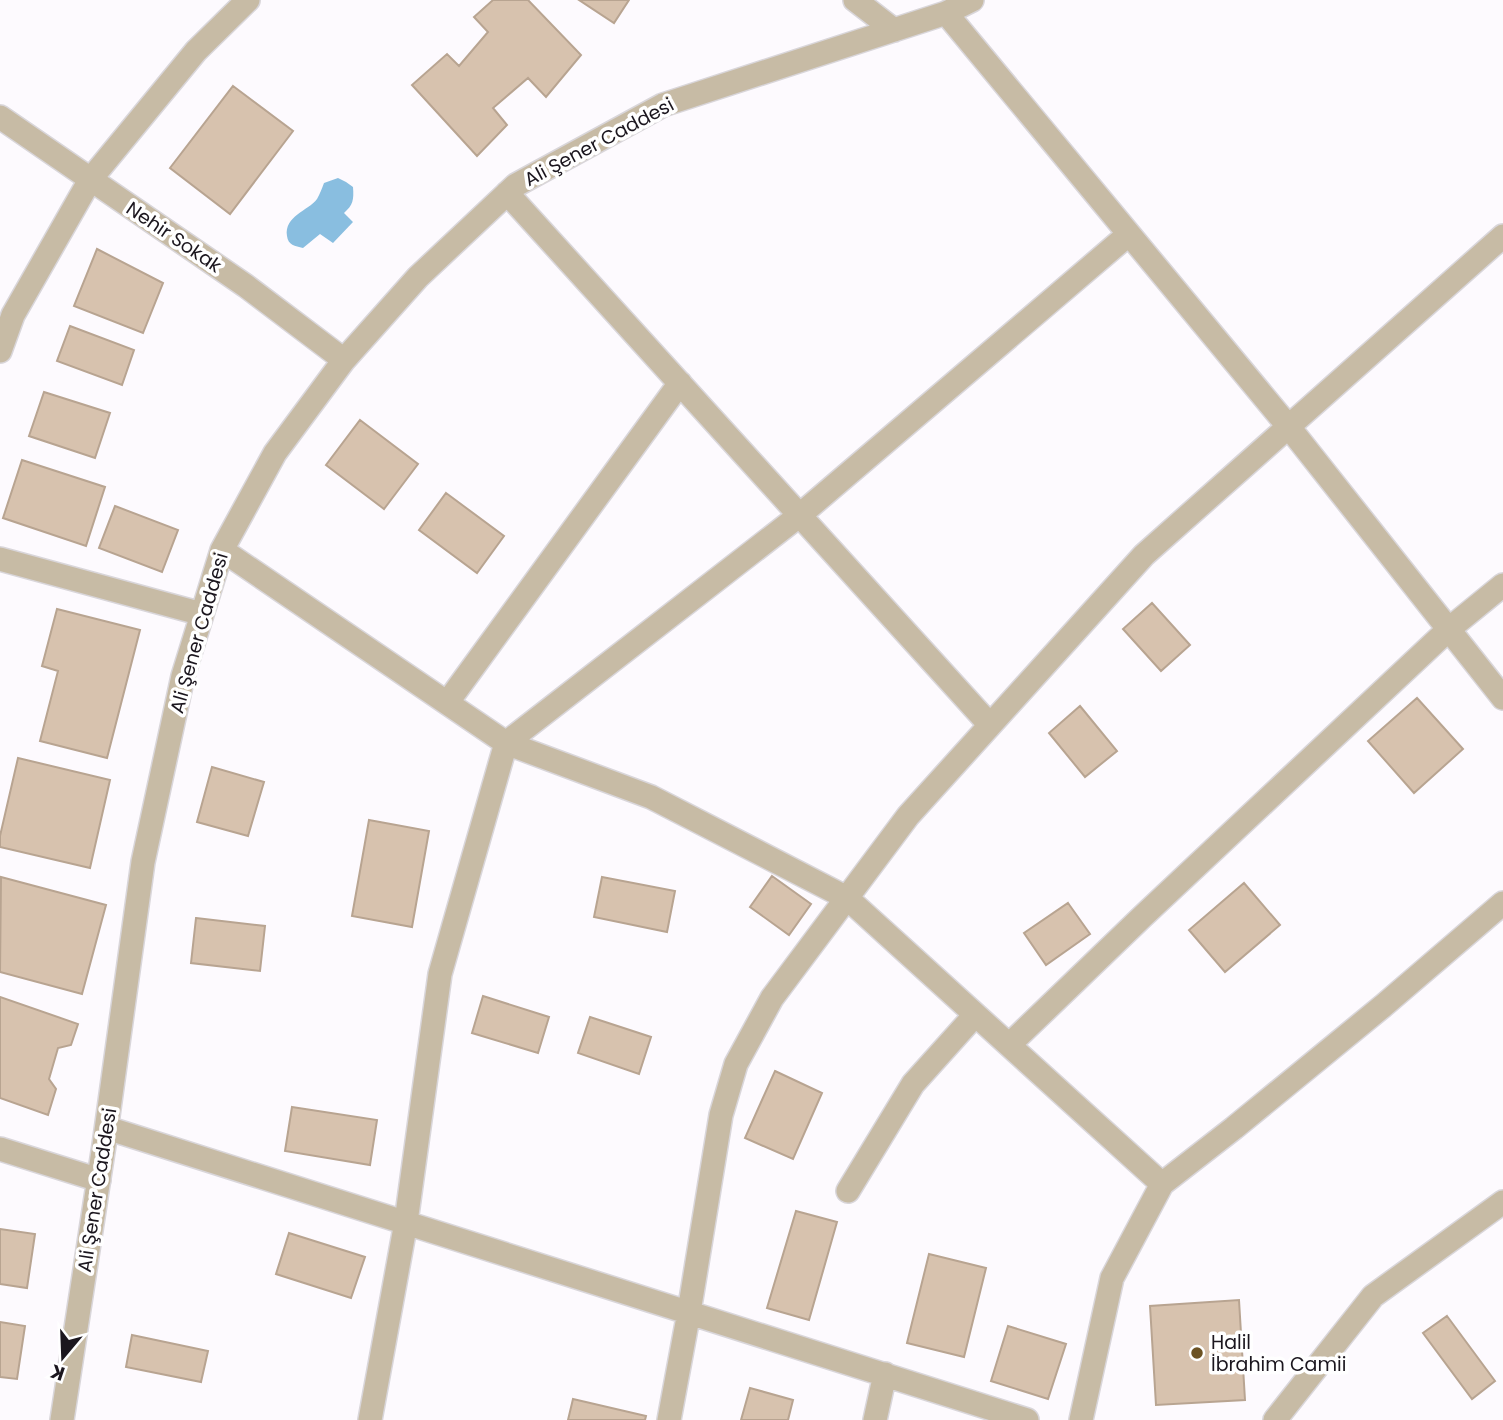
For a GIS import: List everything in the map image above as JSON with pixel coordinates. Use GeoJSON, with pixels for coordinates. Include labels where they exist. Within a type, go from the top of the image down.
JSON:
{"type":"FeatureCollection","features":[{"type":"Feature","properties":{"kind":"street"},"geometry":{"type":"LineString","coordinates":[[0,351],[13,315],[90,180],[195,51],[248,0]]}},
{"type":"Feature","properties":{"kind":"street"},"geometry":{"type":"LineString","coordinates":[[855,0],[894,30]]}},
{"type":"Feature","properties":{"kind":"street","name":"Ali Şener Caddesi"},"geometry":{"type":"LineString","coordinates":[[62,1420],[107,1128],[143,862],[183,676],[222,550],[275,453],[344,360],[418,277],[516,185],[663,105],[946,13],[972,0]]}},
{"type":"Feature","properties":{"kind":"street"},"geometry":{"type":"LineString","coordinates":[[946,13],[1288,426],[1503,698]]}},
{"type":"Feature","properties":{"kind":"street","name":"Nehir Sokak"},"geometry":{"type":"LineString","coordinates":[[0,117],[246,286],[344,360]]}},
{"type":"Feature","properties":{"kind":"street"},"geometry":{"type":"LineString","coordinates":[[507,193],[990,725]]}},
{"type":"Feature","properties":{"kind":"street"},"geometry":{"type":"LineString","coordinates":[[370,1420],[406,1222],[440,974],[506,743],[800,515],[1129,234]]}},
{"type":"Feature","properties":{"kind":"street"},"geometry":{"type":"LineString","coordinates":[[669,1420],[721,1115],[736,1064],[772,998],[908,816],[1144,555],[1503,236]]}},
{"type":"Feature","properties":{"kind":"street"},"geometry":{"type":"LineString","coordinates":[[447,703],[680,383]]}},
{"type":"Feature","properties":{"kind":"street"},"geometry":{"type":"LineString","coordinates":[[222,550],[506,743],[651,797],[847,898],[1162,1184]]}},
{"type":"Feature","properties":{"kind":"street"},"geometry":{"type":"LineString","coordinates":[[0,559],[202,614]]}},
{"type":"Feature","properties":{"kind":"street"},"geometry":{"type":"LineString","coordinates":[[1009,1045],[1448,629],[1503,584]]}},
{"type":"Feature","properties":{"kind":"street"},"geometry":{"type":"LineString","coordinates":[[1081,1420],[1112,1278],[1162,1184],[1383,1006],[1503,904]]}},
{"type":"Feature","properties":{"kind":"street"},"geometry":{"type":"LineString","coordinates":[[848,1191],[913,1084],[975,1015]]}},
{"type":"Feature","properties":{"kind":"street"},"geometry":{"type":"LineString","coordinates":[[107,1128],[1027,1420]]}},
{"type":"Feature","properties":{"kind":"street"},"geometry":{"type":"LineString","coordinates":[[0,1149],[99,1180]]}},
{"type":"Feature","properties":{"kind":"street"},"geometry":{"type":"LineString","coordinates":[[1276,1420],[1373,1296],[1503,1202]]}},
{"type":"Feature","properties":{"kind":"street"},"geometry":{"type":"LineString","coordinates":[[875,1420],[885,1374]]}},
{"type":"Feature","properties":{"kind":"water"},"geometry":{"type":"Polygon","coordinates":[[[338,178],[353,187],[352,202],[344,213],[353,222],[333,243],[320,234],[303,248],[290,243],[287,236],[289,223],[317,199],[324,183],[338,178]]]}},
{"type":"Feature","properties":{"kind":"building"},"geometry":{"type":"Polygon","coordinates":[[[493,0],[528,0],[581,55],[546,97],[528,78],[493,108],[507,125],[477,156],[412,85],[447,54],[459,66],[488,32],[474,17],[493,0]]]}},
{"type":"Feature","properties":{"kind":"building"},"geometry":{"type":"Polygon","coordinates":[[[579,0],[629,0],[614,23],[579,0]]]}},
{"type":"Feature","properties":{"kind":"building"},"geometry":{"type":"Polygon","coordinates":[[[233,86],[293,131],[230,214],[170,168],[233,86]]]}},
{"type":"Feature","properties":{"kind":"building"},"geometry":{"type":"Polygon","coordinates":[[[97,249],[163,283],[143,333],[74,306],[97,249]]]}},
{"type":"Feature","properties":{"kind":"building"},"geometry":{"type":"Polygon","coordinates":[[[70,326],[134,350],[122,385],[57,361],[70,326]]]}},
{"type":"Feature","properties":{"kind":"building"},"geometry":{"type":"Polygon","coordinates":[[[44,392],[110,413],[95,458],[29,436],[44,392]]]}},
{"type":"Feature","properties":{"kind":"building"},"geometry":{"type":"Polygon","coordinates":[[[360,420],[418,464],[384,509],[326,465],[360,420]]]}},
{"type":"Feature","properties":{"kind":"building"},"geometry":{"type":"Polygon","coordinates":[[[22,460],[105,487],[86,546],[3,518],[22,460]]]}},
{"type":"Feature","properties":{"kind":"building"},"geometry":{"type":"Polygon","coordinates":[[[446,493],[504,536],[477,573],[419,530],[446,493]]]}},
{"type":"Feature","properties":{"kind":"building"},"geometry":{"type":"Polygon","coordinates":[[[115,506],[178,530],[162,572],[99,548],[115,506]]]}},
{"type":"Feature","properties":{"kind":"building"},"geometry":{"type":"Polygon","coordinates":[[[1152,603],[1190,645],[1161,671],[1123,629],[1152,603]]]}},
{"type":"Feature","properties":{"kind":"building"},"geometry":{"type":"Polygon","coordinates":[[[57,609],[140,630],[107,758],[40,741],[58,671],[42,666],[57,609]]]}},
{"type":"Feature","properties":{"kind":"building"},"geometry":{"type":"Polygon","coordinates":[[[1417,698],[1463,749],[1414,793],[1368,741],[1417,698]]]}},
{"type":"Feature","properties":{"kind":"building"},"geometry":{"type":"Polygon","coordinates":[[[1080,706],[1117,751],[1085,777],[1049,733],[1080,706]]]}},
{"type":"Feature","properties":{"kind":"building"},"geometry":{"type":"Polygon","coordinates":[[[18,758],[110,780],[90,868],[0,847],[0,836],[18,758]]]}},
{"type":"Feature","properties":{"kind":"building"},"geometry":{"type":"Polygon","coordinates":[[[212,767],[264,782],[248,836],[197,822],[212,767]]]}},
{"type":"Feature","properties":{"kind":"building"},"geometry":{"type":"Polygon","coordinates":[[[369,820],[429,831],[412,927],[352,916],[369,820]]]}},
{"type":"Feature","properties":{"kind":"building"},"geometry":{"type":"Polygon","coordinates":[[[772,876],[811,904],[789,935],[750,907],[772,876]]]}},
{"type":"Feature","properties":{"kind":"building"},"geometry":{"type":"Polygon","coordinates":[[[1,877],[106,905],[82,994],[0,972],[1,877]]]}},
{"type":"Feature","properties":{"kind":"building"},"geometry":{"type":"Polygon","coordinates":[[[602,877],[675,891],[667,932],[594,917],[602,877]]]}},
{"type":"Feature","properties":{"kind":"building"},"geometry":{"type":"Polygon","coordinates":[[[1244,883],[1280,925],[1225,972],[1189,930],[1244,883]]]}},
{"type":"Feature","properties":{"kind":"building"},"geometry":{"type":"Polygon","coordinates":[[[1068,903],[1090,934],[1046,965],[1024,933],[1068,903]]]}},
{"type":"Feature","properties":{"kind":"building"},"geometry":{"type":"Polygon","coordinates":[[[196,918],[265,926],[260,971],[191,963],[196,918]]]}},
{"type":"Feature","properties":{"kind":"building"},"geometry":{"type":"Polygon","coordinates":[[[483,996],[549,1017],[538,1053],[472,1033],[483,996]]]}},
{"type":"Feature","properties":{"kind":"building"},"geometry":{"type":"Polygon","coordinates":[[[0,997],[78,1024],[71,1045],[58,1048],[49,1079],[56,1089],[48,1115],[0,1098],[0,997]]]}},
{"type":"Feature","properties":{"kind":"building"},"geometry":{"type":"Polygon","coordinates":[[[590,1017],[651,1037],[639,1074],[578,1053],[590,1017]]]}},
{"type":"Feature","properties":{"kind":"building"},"geometry":{"type":"Polygon","coordinates":[[[775,1071],[822,1093],[793,1159],[745,1138],[775,1071]]]}},
{"type":"Feature","properties":{"kind":"building"},"geometry":{"type":"Polygon","coordinates":[[[292,1107],[377,1120],[370,1165],[285,1151],[292,1107]]]}},
{"type":"Feature","properties":{"kind":"building"},"geometry":{"type":"Polygon","coordinates":[[[796,1211],[837,1222],[809,1320],[767,1308],[796,1211]]]}},
{"type":"Feature","properties":{"kind":"building"},"geometry":{"type":"Polygon","coordinates":[[[0,1229],[35,1234],[27,1288],[0,1284],[0,1229]]]}},
{"type":"Feature","properties":{"kind":"building"},"geometry":{"type":"Polygon","coordinates":[[[289,1233],[365,1257],[351,1298],[276,1274],[289,1233]]]}},
{"type":"Feature","properties":{"kind":"building"},"geometry":{"type":"Polygon","coordinates":[[[929,1254],[986,1268],[964,1357],[907,1343],[929,1254]]]}},
{"type":"Feature","properties":{"kind":"building","name":"Halil İbrahim Camii"},"geometry":{"type":"Polygon","coordinates":[[[1239,1300],[1245,1400],[1156,1405],[1150,1306],[1239,1300]]]}},
{"type":"Feature","properties":{"kind":"building"},"geometry":{"type":"Polygon","coordinates":[[[1447,1316],[1495,1381],[1472,1399],[1423,1333],[1447,1316]]]}},
{"type":"Feature","properties":{"kind":"building"},"geometry":{"type":"Polygon","coordinates":[[[0,1322],[25,1326],[17,1379],[0,1377],[0,1322]]]}},
{"type":"Feature","properties":{"kind":"building"},"geometry":{"type":"Polygon","coordinates":[[[1008,1326],[1066,1344],[1048,1399],[991,1381],[1008,1326]]]}},
{"type":"Feature","properties":{"kind":"building"},"geometry":{"type":"Polygon","coordinates":[[[132,1335],[208,1351],[201,1382],[126,1367],[132,1335]]]}},
{"type":"Feature","properties":{"kind":"building"},"geometry":{"type":"Polygon","coordinates":[[[750,1388],[793,1400],[788,1420],[741,1420],[750,1388]]]}},
{"type":"Feature","properties":{"kind":"building"},"geometry":{"type":"Polygon","coordinates":[[[573,1399],[646,1416],[645,1420],[568,1420],[573,1399]]]}},
{"type":"Feature","properties":{"kind":"place","name":"Halil İbrahim Camii"},"geometry":{"type":"Point","coordinates":[1197,1353]}}]}
